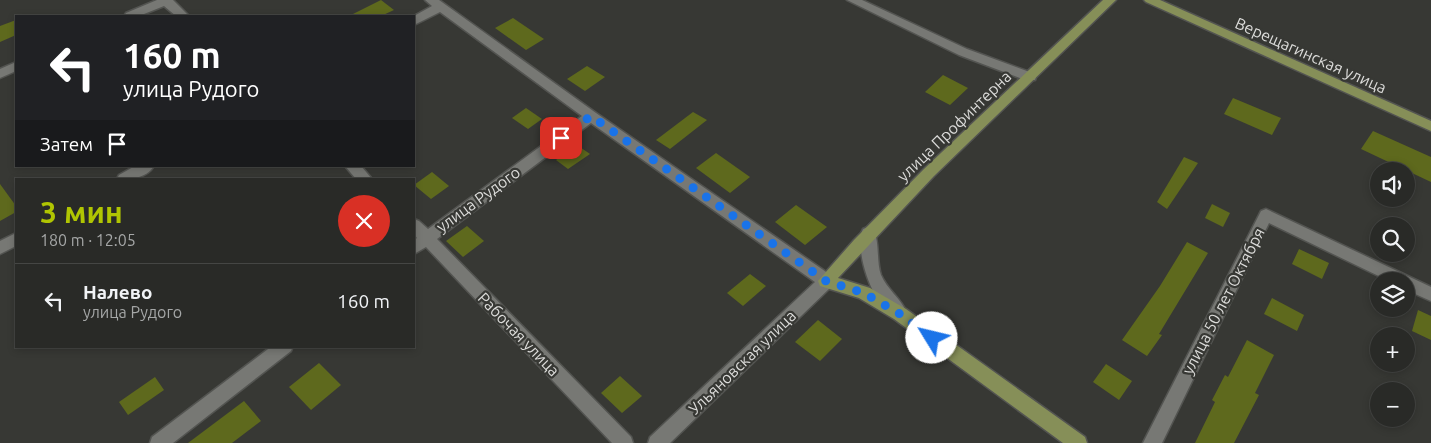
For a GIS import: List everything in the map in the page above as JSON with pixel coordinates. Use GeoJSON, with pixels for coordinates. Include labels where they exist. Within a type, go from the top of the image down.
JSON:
{"type":"FeatureCollection","features":[{"type":"Feature","properties":{"kind":"main road","name":"улица Профинтерна"},"geometry":{"type":"LineString","coordinates":[[826,281],[868,233],[942,159],[1110,0]]}},
{"type":"Feature","properties":{"kind":"main road","name":"Верещагинская улица"},"geometry":{"type":"LineString","coordinates":[[1150,0],[1431,126]]}},
{"type":"Feature","properties":{"kind":"main road"},"geometry":{"type":"LineString","coordinates":[[826,281],[864,293],[900,314],[1078,443]]}},
{"type":"Feature","properties":{"kind":"street"},"geometry":{"type":"LineString","coordinates":[[132,15],[165,0],[183,15]]}},
{"type":"Feature","properties":{"kind":"street"},"geometry":{"type":"LineString","coordinates":[[853,0],[963,52],[1030,77]]}},
{"type":"Feature","properties":{"kind":"street"},"geometry":{"type":"LineString","coordinates":[[415,20],[436,3],[591,116],[826,281]]}},
{"type":"Feature","properties":{"kind":"street"},"geometry":{"type":"LineString","coordinates":[[0,74],[15,66]]}},
{"type":"Feature","properties":{"kind":"street","name":"улица Рудого"},"geometry":{"type":"LineString","coordinates":[[420,242],[591,116]]}},
{"type":"Feature","properties":{"kind":"street"},"geometry":{"type":"LineString","coordinates":[[126,178],[144,167]]}},
{"type":"Feature","properties":{"kind":"street"},"geometry":{"type":"LineString","coordinates":[[353,167],[364,178]]}},
{"type":"Feature","properties":{"kind":"street","name":"улица 50 лет Октября"},"geometry":{"type":"LineString","coordinates":[[1152,443],[1266,215],[1384,272]]}},
{"type":"Feature","properties":{"kind":"street","name":"Рабочая улица"},"geometry":{"type":"LineString","coordinates":[[415,228],[420,242],[624,443]]}},
{"type":"Feature","properties":{"kind":"street"},"geometry":{"type":"LineString","coordinates":[[868,233],[868,256],[872,275],[881,292],[900,314]]}},
{"type":"Feature","properties":{"kind":"street"},"geometry":{"type":"LineString","coordinates":[[0,248],[15,240]]}},
{"type":"Feature","properties":{"kind":"street","name":"Ульяновская улица"},"geometry":{"type":"LineString","coordinates":[[657,443],[826,281]]}},
{"type":"Feature","properties":{"kind":"street","name":"улица 50 лет Октября"},"geometry":{"type":"LineString","coordinates":[[1415,287],[1431,294]]}},
{"type":"Feature","properties":{"kind":"street"},"geometry":{"type":"LineString","coordinates":[[160,443],[282,348]]}},
{"type":"Feature","properties":{"kind":"building"},"geometry":{"type":"Polygon","coordinates":[[[381,0],[394,10],[383,15],[351,15],[381,0]]]}},
{"type":"Feature","properties":{"kind":"building"},"geometry":{"type":"Polygon","coordinates":[[[513,18],[544,39],[526,50],[495,28],[513,18]]]}},
{"type":"Feature","properties":{"kind":"building"},"geometry":{"type":"Polygon","coordinates":[[[15,20],[15,35],[0,42],[0,26],[15,20]]]}},
{"type":"Feature","properties":{"kind":"building"},"geometry":{"type":"Polygon","coordinates":[[[587,66],[605,77],[585,91],[567,79],[587,66]]]}},
{"type":"Feature","properties":{"kind":"building"},"geometry":{"type":"Polygon","coordinates":[[[943,75],[968,88],[950,105],[925,92],[943,75]]]}},
{"type":"Feature","properties":{"kind":"building"},"geometry":{"type":"Polygon","coordinates":[[[1233,98],[1281,118],[1272,135],[1224,114],[1233,98]]]}},
{"type":"Feature","properties":{"kind":"building"},"geometry":{"type":"Polygon","coordinates":[[[526,108],[542,119],[528,129],[512,118],[526,108]]]}},
{"type":"Feature","properties":{"kind":"building"},"geometry":{"type":"Polygon","coordinates":[[[693,112],[707,120],[670,149],[656,140],[693,112]]]}},
{"type":"Feature","properties":{"kind":"building"},"geometry":{"type":"Polygon","coordinates":[[[1373,131],[1431,157],[1431,182],[1415,174],[1415,162],[1389,162],[1361,149],[1373,131]]]}},
{"type":"Feature","properties":{"kind":"building"},"geometry":{"type":"Polygon","coordinates":[[[577,145],[590,154],[568,169],[556,160],[577,145]]]}},
{"type":"Feature","properties":{"kind":"building"},"geometry":{"type":"Polygon","coordinates":[[[716,153],[750,177],[730,193],[696,168],[716,153]]]}},
{"type":"Feature","properties":{"kind":"building"},"geometry":{"type":"Polygon","coordinates":[[[1184,157],[1198,163],[1167,209],[1157,202],[1184,157]]]}},
{"type":"Feature","properties":{"kind":"building"},"geometry":{"type":"Polygon","coordinates":[[[432,172],[449,186],[431,199],[415,184],[432,172]]]}},
{"type":"Feature","properties":{"kind":"building"},"geometry":{"type":"Polygon","coordinates":[[[0,184],[15,205],[15,213],[0,221],[0,184]]]}},
{"type":"Feature","properties":{"kind":"building"},"geometry":{"type":"Polygon","coordinates":[[[1212,204],[1230,213],[1223,227],[1205,218],[1212,204]]]}},
{"type":"Feature","properties":{"kind":"building"},"geometry":{"type":"Polygon","coordinates":[[[796,205],[827,227],[805,245],[775,222],[796,205]]]}},
{"type":"Feature","properties":{"kind":"building"},"geometry":{"type":"Polygon","coordinates":[[[467,226],[484,241],[463,257],[446,241],[467,226]]]}},
{"type":"Feature","properties":{"kind":"building"},"geometry":{"type":"Polygon","coordinates":[[[1187,242],[1208,253],[1159,334],[1162,335],[1147,356],[1122,340],[1160,286],[1187,242]]]}},
{"type":"Feature","properties":{"kind":"building"},"geometry":{"type":"Polygon","coordinates":[[[1299,249],[1329,263],[1322,279],[1292,264],[1299,249]]]}},
{"type":"Feature","properties":{"kind":"building"},"geometry":{"type":"Polygon","coordinates":[[[750,274],[766,286],[743,306],[727,293],[750,274]]]}},
{"type":"Feature","properties":{"kind":"building"},"geometry":{"type":"Polygon","coordinates":[[[1272,298],[1304,315],[1297,331],[1264,314],[1272,298]]]}},
{"type":"Feature","properties":{"kind":"building"},"geometry":{"type":"Polygon","coordinates":[[[1418,310],[1431,316],[1431,340],[1415,332],[1415,327],[1413,327],[1418,310]]]}},
{"type":"Feature","properties":{"kind":"building"},"geometry":{"type":"Polygon","coordinates":[[[818,320],[842,339],[820,361],[795,342],[818,320]]]}},
{"type":"Feature","properties":{"kind":"building"},"geometry":{"type":"Polygon","coordinates":[[[1247,340],[1274,355],[1255,393],[1259,395],[1234,443],[1195,443],[1215,402],[1212,400],[1225,375],[1228,377],[1247,340]]]}},
{"type":"Feature","properties":{"kind":"building"},"geometry":{"type":"Polygon","coordinates":[[[319,363],[341,385],[311,410],[289,387],[319,363]]]}},
{"type":"Feature","properties":{"kind":"building"},"geometry":{"type":"Polygon","coordinates":[[[1106,364],[1132,381],[1119,400],[1093,382],[1106,364]]]}},
{"type":"Feature","properties":{"kind":"building"},"geometry":{"type":"Polygon","coordinates":[[[620,376],[642,396],[622,413],[601,393],[620,376]]]}},
{"type":"Feature","properties":{"kind":"building"},"geometry":{"type":"Polygon","coordinates":[[[155,377],[164,390],[128,415],[119,402],[155,377]]]}},
{"type":"Feature","properties":{"kind":"building"},"geometry":{"type":"Polygon","coordinates":[[[244,401],[261,421],[232,443],[188,443],[244,401]]]}},
{"type":"Feature","properties":{"kind":"route"},"geometry":{"type":"LineString","coordinates":[[561,138],[591,116],[826,281],[864,293],[900,314],[932,338]]}}]}
